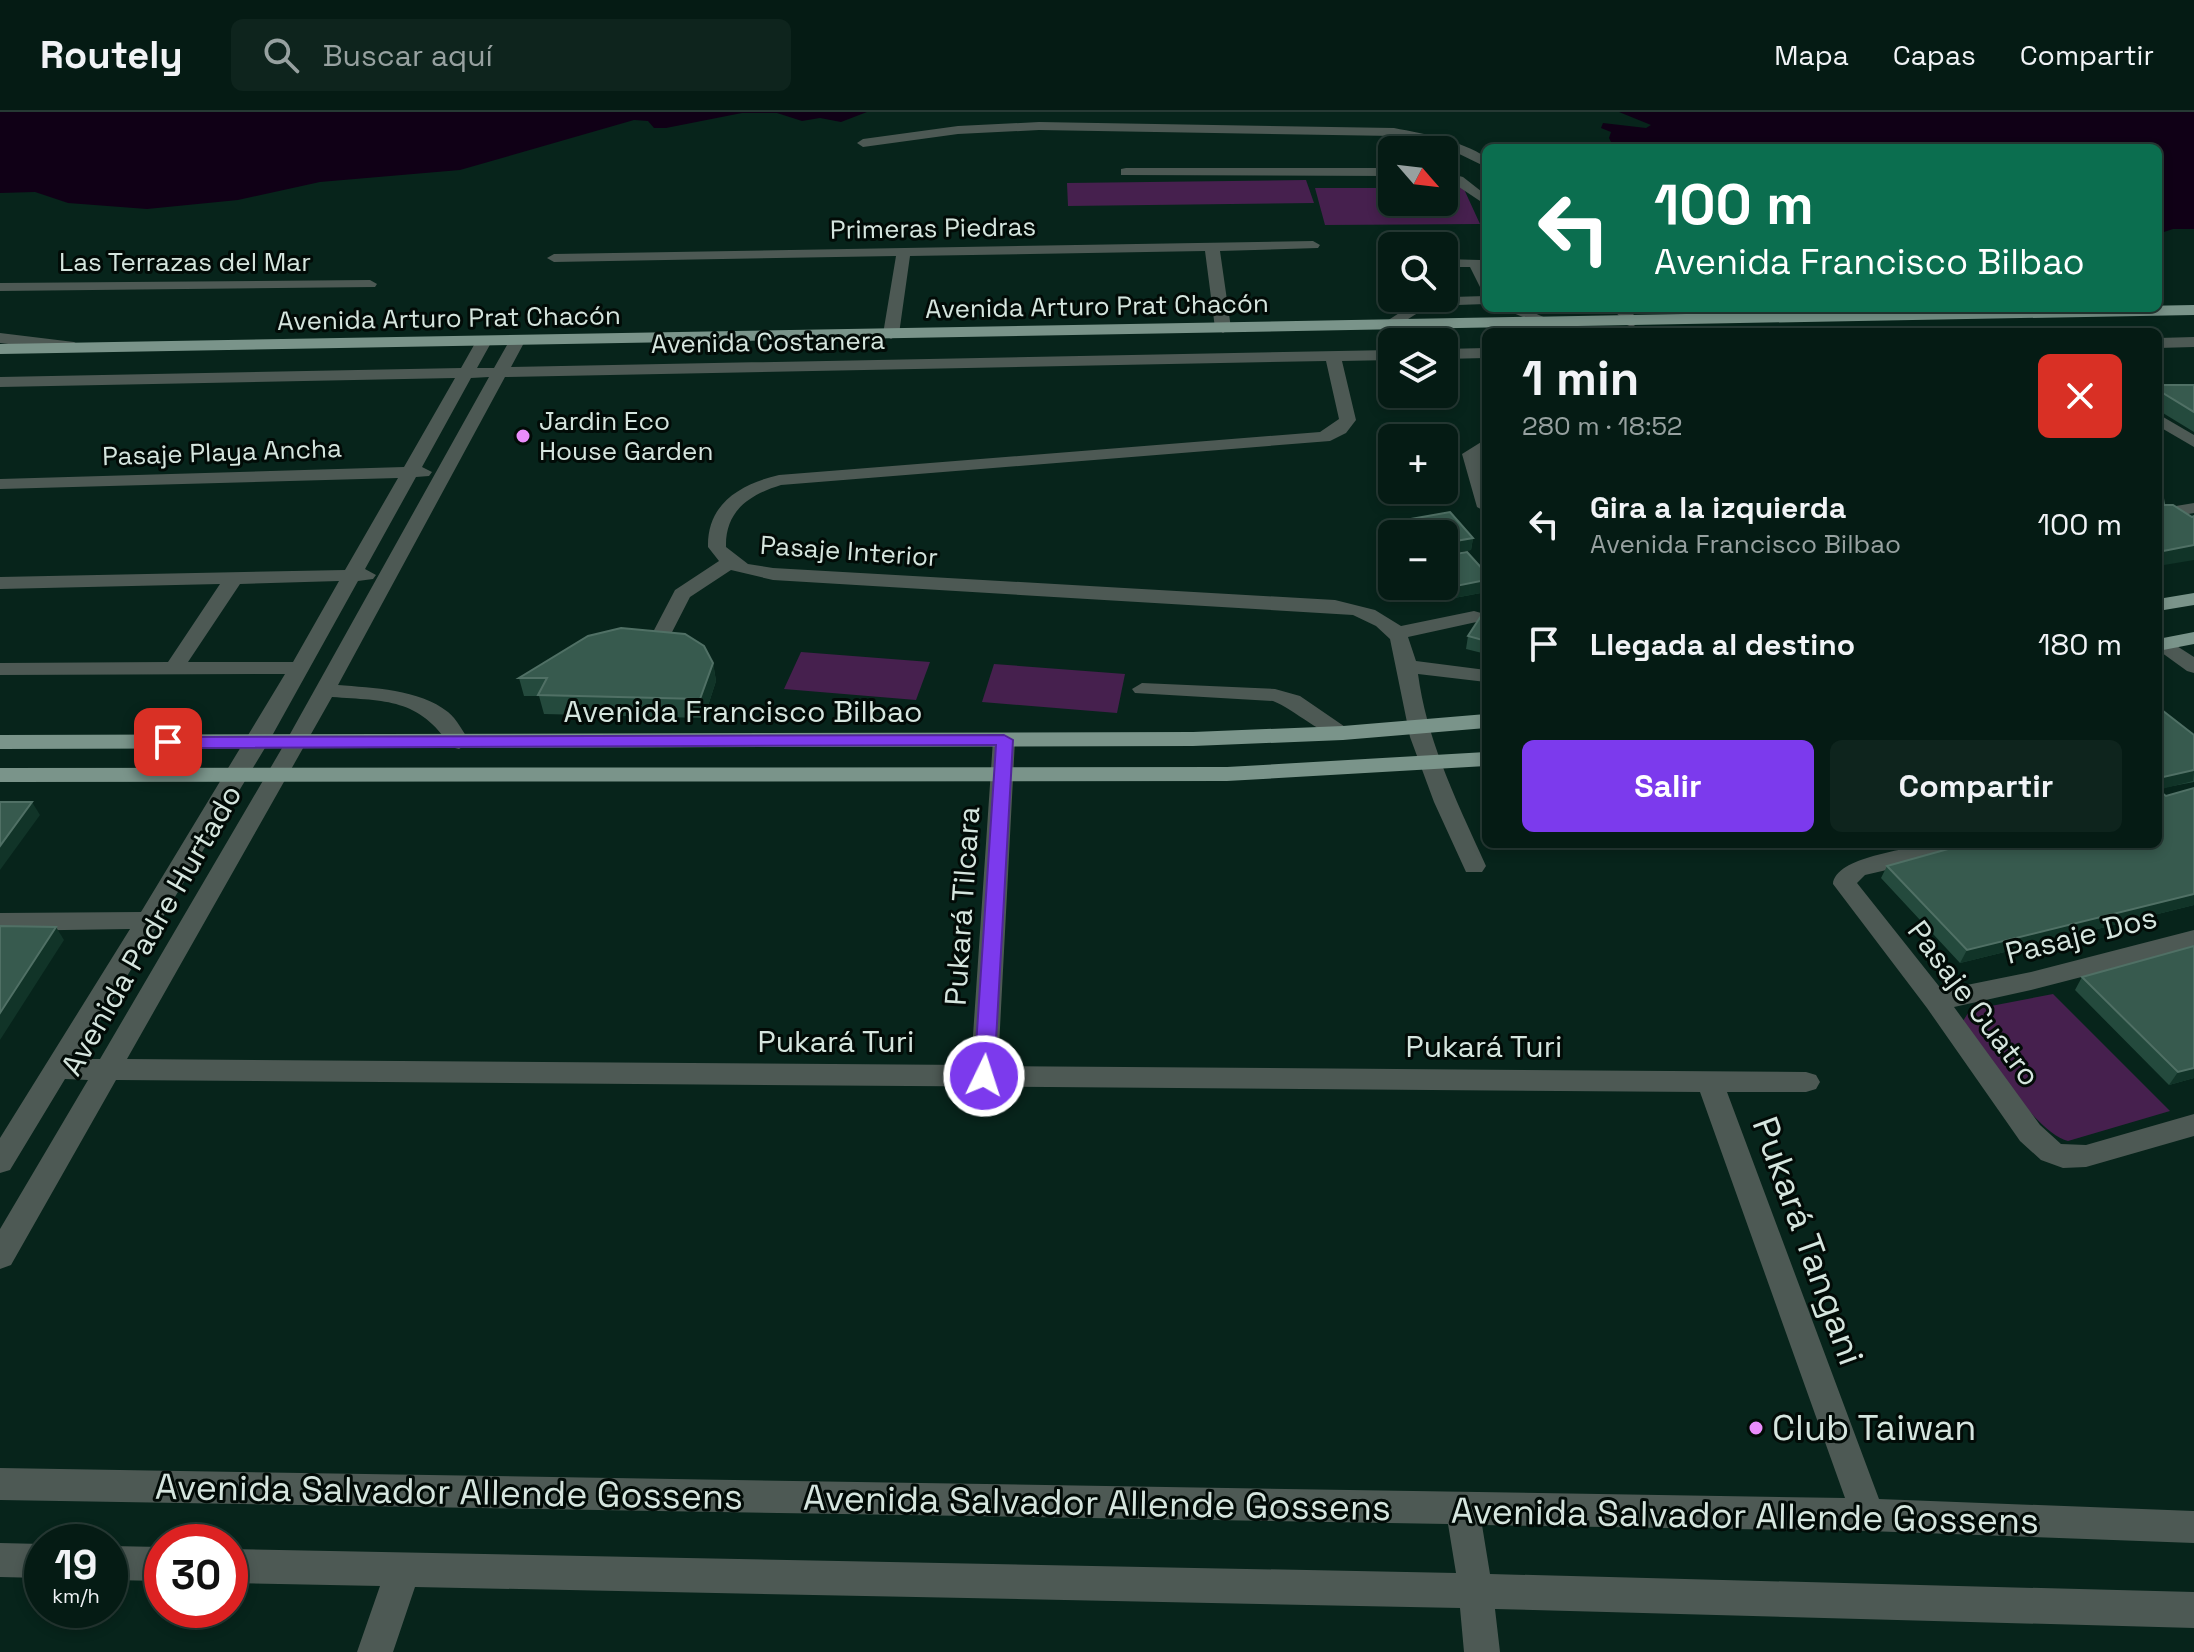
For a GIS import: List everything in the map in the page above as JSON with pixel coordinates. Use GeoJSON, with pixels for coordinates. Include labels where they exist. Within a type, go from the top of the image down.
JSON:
{"type":"FeatureCollection","features":[{"type":"Feature","properties":{"kind":"main road","name":"Avenida Arturo Prat Chacón"},"geometry":{"type":"LineString","coordinates":[[2162,311],[2194,310]]}},
{"type":"Feature","properties":{"kind":"main road","name":"Avenida Arturo Prat Chacón"},"geometry":{"type":"LineString","coordinates":[[509,356],[891,334],[2100,312]]}},
{"type":"Feature","properties":{"kind":"main road"},"geometry":{"type":"LineString","coordinates":[[2077,328],[2194,326]]}},
{"type":"Feature","properties":{"kind":"main road","name":"Avenida Arturo Prat Chacón"},"geometry":{"type":"LineString","coordinates":[[0,349],[509,356],[1482,339]]}},
{"type":"Feature","properties":{"kind":"main road","name":"Avenida Arturo Prat Chacón"},"geometry":{"type":"LineString","coordinates":[[0,366],[475,356]]}},
{"type":"Feature","properties":{"kind":"main road"},"geometry":{"type":"LineString","coordinates":[[2162,604],[2194,599]]}},
{"type":"Feature","properties":{"kind":"main road"},"geometry":{"type":"LineString","coordinates":[[2162,643],[2194,638]]}},
{"type":"Feature","properties":{"kind":"main road","name":"Avenida Francisco Bilbao"},"geometry":{"type":"LineString","coordinates":[[0,742],[1193,739],[1343,733],[1482,721]]}},
{"type":"Feature","properties":{"kind":"main road"},"geometry":{"type":"LineString","coordinates":[[0,775],[1227,774],[1482,759]]}},
{"type":"Feature","properties":{"kind":"street"},"geometry":{"type":"LineString","coordinates":[[863,143],[958,130],[1039,126],[1394,132],[1442,142],[1473,153],[1482,160]]}},
{"type":"Feature","properties":{"kind":"street"},"geometry":{"type":"LineString","coordinates":[[1126,172],[1378,172]]}},
{"type":"Feature","properties":{"kind":"street"},"geometry":{"type":"LineString","coordinates":[[1458,180],[1482,198]]}},
{"type":"Feature","properties":{"kind":"street","name":"Primeras Piedras"},"geometry":{"type":"LineString","coordinates":[[554,258],[1313,245]]}},
{"type":"Feature","properties":{"kind":"street"},"geometry":{"type":"LineString","coordinates":[[1212,247],[1223,328]]}},
{"type":"Feature","properties":{"kind":"street"},"geometry":{"type":"LineString","coordinates":[[891,334],[904,252]]}},
{"type":"Feature","properties":{"kind":"street"},"geometry":{"type":"LineString","coordinates":[[1458,263],[1475,263],[1482,278]]}},
{"type":"Feature","properties":{"kind":"street","name":"Las Terrazas del Mar"},"geometry":{"type":"LineString","coordinates":[[0,287],[370,284]]}},
{"type":"Feature","properties":{"kind":"street"},"geometry":{"type":"LineString","coordinates":[[1458,300],[1482,300]]}},
{"type":"Feature","properties":{"kind":"street"},"geometry":{"type":"LineString","coordinates":[[1387,326],[1407,312]]}},
{"type":"Feature","properties":{"kind":"street"},"geometry":{"type":"LineString","coordinates":[[1520,312],[1547,322]]}},
{"type":"Feature","properties":{"kind":"street"},"geometry":{"type":"LineString","coordinates":[[1623,312],[1632,322]]}},
{"type":"Feature","properties":{"kind":"street"},"geometry":{"type":"LineString","coordinates":[[0,338],[92,350]]}},
{"type":"Feature","properties":{"kind":"street"},"geometry":{"type":"LineString","coordinates":[[2162,343],[2194,342]]}},
{"type":"Feature","properties":{"kind":"street"},"geometry":{"type":"LineString","coordinates":[[1458,354],[1482,353]]}},
{"type":"Feature","properties":{"kind":"street","name":"Avenida Costanera"},"geometry":{"type":"LineString","coordinates":[[0,382],[475,356],[1378,355]]}},
{"type":"Feature","properties":{"kind":"street","name":"Avenida Padre Hurtado"},"geometry":{"type":"LineString","coordinates":[[0,1162],[257,743],[475,356]]}},
{"type":"Feature","properties":{"kind":"street","name":"Avenida Padre Hurtado"},"geometry":{"type":"LineString","coordinates":[[0,1256],[278,775],[509,356]]}},
{"type":"Feature","properties":{"kind":"street","name":"Pasaje Interior"},"geometry":{"type":"LineString","coordinates":[[1333,356],[1349,415],[1340,429],[1324,437],[779,480],[749,490],[723,512],[716,539],[722,555],[730,562],[757,572],[1335,606],[1371,615],[1396,633]]}},
{"type":"Feature","properties":{"kind":"street"},"geometry":{"type":"LineString","coordinates":[[2162,422],[2194,442]]}},
{"type":"Feature","properties":{"kind":"street"},"geometry":{"type":"LineString","coordinates":[[1482,447],[1471,454],[1482,489]]}},
{"type":"Feature","properties":{"kind":"street","name":"Pasaje Playa Ancha"},"geometry":{"type":"LineString","coordinates":[[0,484],[445,472]]}},
{"type":"Feature","properties":{"kind":"street"},"geometry":{"type":"LineString","coordinates":[[2162,496],[2188,509]]}},
{"type":"Feature","properties":{"kind":"street"},"geometry":{"type":"LineString","coordinates":[[2162,513],[2188,509]]}},
{"type":"Feature","properties":{"kind":"street"},"geometry":{"type":"LineString","coordinates":[[662,634],[682,594],[730,562]]}},
{"type":"Feature","properties":{"kind":"street"},"geometry":{"type":"LineString","coordinates":[[0,583],[389,575]]}},
{"type":"Feature","properties":{"kind":"street"},"geometry":{"type":"LineString","coordinates":[[174,668],[234,578]]}},
{"type":"Feature","properties":{"kind":"street"},"geometry":{"type":"LineString","coordinates":[[1474,617],[1396,633],[1406,666],[1417,727],[1429,764],[1474,866]]}},
{"type":"Feature","properties":{"kind":"street"},"geometry":{"type":"LineString","coordinates":[[2162,644],[2194,667]]}},
{"type":"Feature","properties":{"kind":"street"},"geometry":{"type":"LineString","coordinates":[[1406,666],[1482,676]]}},
{"type":"Feature","properties":{"kind":"street"},"geometry":{"type":"LineString","coordinates":[[0,669],[299,668]]}},
{"type":"Feature","properties":{"kind":"street"},"geometry":{"type":"LineString","coordinates":[[1142,689],[1275,695],[1293,701],[1343,733]]}},
{"type":"Feature","properties":{"kind":"street"},"geometry":{"type":"LineString","coordinates":[[325,690],[372,695],[417,706],[441,717],[459,742]]}},
{"type":"Feature","properties":{"kind":"street","name":"Pukará Tilcara"},"geometry":{"type":"LineString","coordinates":[[984,1076],[1004,740]]}},
{"type":"Feature","properties":{"kind":"street","name":"Pasaje Cuatro"},"geometry":{"type":"LineString","coordinates":[[1948,848],[1857,869],[1845,878],[1849,891],[1936,1001],[2030,1133],[2041,1145],[2063,1157],[2086,1156],[2194,1125]]}},
{"type":"Feature","properties":{"kind":"street"},"geometry":{"type":"LineString","coordinates":[[0,922],[148,920]]}},
{"type":"Feature","properties":{"kind":"street","name":"Pasaje Dos"},"geometry":{"type":"LineString","coordinates":[[1936,1001],[2031,981],[2194,939]]}},
{"type":"Feature","properties":{"kind":"street","name":"Pukará Turi"},"geometry":{"type":"LineString","coordinates":[[57,1069],[1806,1082]]}},
{"type":"Feature","properties":{"kind":"street","name":"Pukará Tangani"},"geometry":{"type":"LineString","coordinates":[[1710,1082],[1868,1515]]}},
{"type":"Feature","properties":{"kind":"street","name":"Avenida Salvador Allende Gossens"},"geometry":{"type":"LineString","coordinates":[[0,1484],[1868,1515],[2193,1528]]}},
{"type":"Feature","properties":{"kind":"street"},"geometry":{"type":"LineString","coordinates":[[1462,1509],[1476,1591],[1482,1652]]}},
{"type":"Feature","properties":{"kind":"street"},"geometry":{"type":"LineString","coordinates":[[0,1560],[24,1561]]}},
{"type":"Feature","properties":{"kind":"street"},"geometry":{"type":"LineString","coordinates":[[248,1566],[1476,1591],[2194,1610]]}},
{"type":"Feature","properties":{"kind":"street"},"geometry":{"type":"LineString","coordinates":[[375,1652],[403,1570]]}},
{"type":"Feature","properties":{"kind":"shaded area"},"geometry":{"type":"Polygon","coordinates":[[[0,112],[867,112],[841,122],[820,118],[802,121],[777,113],[742,113],[666,128],[654,128],[648,121],[634,120],[460,170],[320,182],[238,200],[147,209],[68,203],[35,192],[0,193],[0,112]]]}},
{"type":"Feature","properties":{"kind":"shaded area"},"geometry":{"type":"Polygon","coordinates":[[[1619,112],[2194,112],[2194,229],[2162,233],[2162,144],[1612,144],[1609,138],[1611,132],[1601,128],[1603,123],[1646,128],[1651,125],[1619,112]]]}},
{"type":"Feature","properties":{"kind":"shaded area"},"geometry":{"type":"Polygon","coordinates":[[[1306,180],[1314,203],[1068,206],[1067,183],[1306,180]]]}},
{"type":"Feature","properties":{"kind":"shaded area"},"geometry":{"type":"Polygon","coordinates":[[[1458,187],[1463,187],[1480,224],[1325,225],[1315,188],[1378,188],[1378,216],[1458,216],[1458,187]]]}},
{"type":"Feature","properties":{"kind":"shaded area"},"geometry":{"type":"Polygon","coordinates":[[[801,652],[930,662],[916,700],[784,689],[801,652]]]}},
{"type":"Feature","properties":{"kind":"shaded area"},"geometry":{"type":"Polygon","coordinates":[[[994,664],[1125,674],[1117,713],[982,702],[994,664]]]}},
{"type":"Feature","properties":{"kind":"shaded area"},"geometry":{"type":"Polygon","coordinates":[[[2053,994],[2170,1111],[2068,1141],[2056,1135],[2028,1110],[1965,1029],[1963,1021],[1970,1010],[2053,994]]]}},
{"type":"Feature","properties":{"kind":"building"},"geometry":{"type":"Polygon","coordinates":[[[2162,385],[2194,385],[2194,412],[2162,392],[2162,385]]]}},
{"type":"Feature","properties":{"kind":"building"},"geometry":{"type":"Polygon","coordinates":[[[2162,497],[2164,505],[2173,505],[2194,516],[2194,545],[2162,551],[2162,497]]]}},
{"type":"Feature","properties":{"kind":"building"},"geometry":{"type":"Polygon","coordinates":[[[1450,512],[1457,520],[1412,520],[1450,512]]]}},
{"type":"Feature","properties":{"kind":"building"},"geometry":{"type":"Polygon","coordinates":[[[1458,521],[1473,538],[1458,541],[1458,521]]]}},
{"type":"Feature","properties":{"kind":"building"},"geometry":{"type":"Polygon","coordinates":[[[1467,552],[1482,569],[1482,581],[1458,586],[1458,554],[1467,552]]]}},
{"type":"Feature","properties":{"kind":"building"},"geometry":{"type":"Polygon","coordinates":[[[1482,615],[1482,640],[1468,636],[1482,615]]]}},
{"type":"Feature","properties":{"kind":"building"},"geometry":{"type":"Polygon","coordinates":[[[621,628],[685,634],[704,646],[713,663],[700,699],[538,695],[547,678],[519,678],[588,636],[621,628]]]}},
{"type":"Feature","properties":{"kind":"building"},"geometry":{"type":"Polygon","coordinates":[[[2162,710],[2194,735],[2194,770],[2163,777],[2162,793],[2162,710]]]}},
{"type":"Feature","properties":{"kind":"building"},"geometry":{"type":"Polygon","coordinates":[[[2194,788],[2194,894],[1967,950],[1887,866],[1952,848],[2162,848],[2162,793],[2166,796],[2194,788]]]}},
{"type":"Feature","properties":{"kind":"building"},"geometry":{"type":"Polygon","coordinates":[[[0,802],[32,802],[0,846],[0,802]]]}},
{"type":"Feature","properties":{"kind":"building"},"geometry":{"type":"Polygon","coordinates":[[[0,926],[56,927],[0,1013],[0,926]]]}},
{"type":"Feature","properties":{"kind":"building"},"geometry":{"type":"Polygon","coordinates":[[[2194,946],[2194,1068],[2178,1072],[2082,977],[2194,946]]]}},
{"type":"Feature","properties":{"kind":"place","name":"Jardin Eco House Garden"},"geometry":{"type":"Point","coordinates":[523,436]}},
{"type":"Feature","properties":{"kind":"place","name":"Club Taiwan"},"geometry":{"type":"Point","coordinates":[1756,1428]}},
{"type":"Feature","properties":{"kind":"route"},"geometry":{"type":"LineString","coordinates":[[168,742],[1004,740],[984,1076]]}}]}
